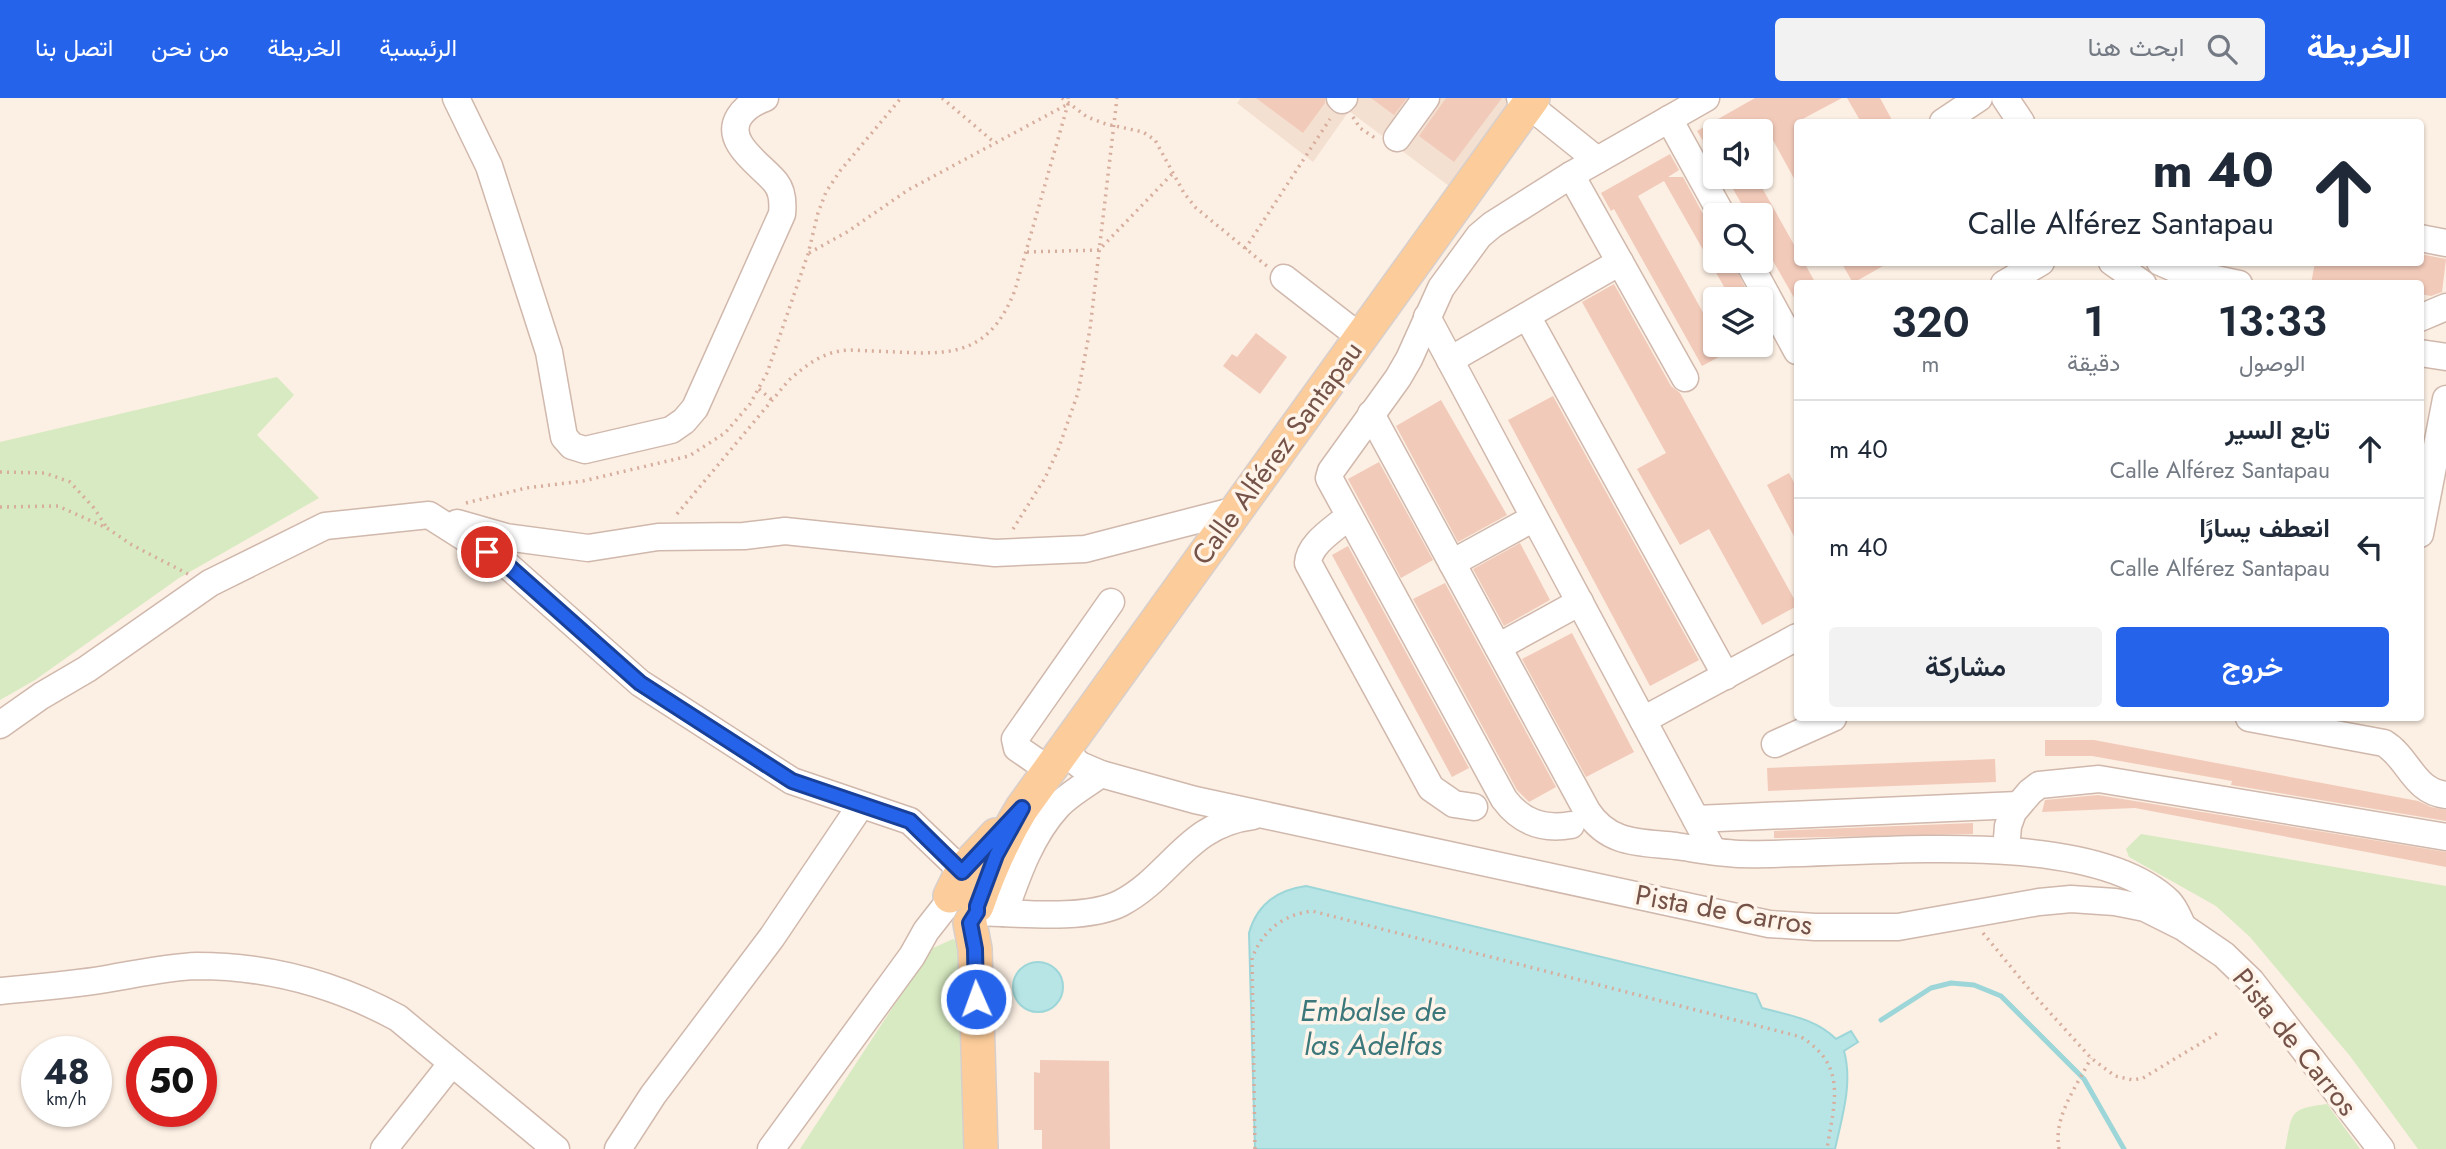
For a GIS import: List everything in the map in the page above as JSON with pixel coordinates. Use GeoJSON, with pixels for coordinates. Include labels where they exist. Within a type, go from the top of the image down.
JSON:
{"type":"FeatureCollection","features":[{"type":"Feature","properties":{"kind":"main road","name":"Calle Alférez Santapau"},"geometry":{"type":"LineString","coordinates":[[967,907],[989,872],[1003,839],[1022,808],[1527,100]]}},
{"type":"Feature","properties":{"kind":"main road"},"geometry":{"type":"LineString","coordinates":[[967,907],[975,949],[981,1149]]}},
{"type":"Feature","properties":{"kind":"street"},"geometry":{"type":"LineString","coordinates":[[456,98],[489,166],[549,352],[564,437],[572,446],[585,450],[671,430],[684,421],[695,408],[782,214],[782,198],[776,184],[743,149],[736,134],[735,127],[742,113],[765,98]]}},
{"type":"Feature","properties":{"kind":"street"},"geometry":{"type":"LineString","coordinates":[[1396,138],[1426,98]]}},
{"type":"Feature","properties":{"kind":"street"},"geometry":{"type":"LineString","coordinates":[[1571,825],[1549,827],[1529,822],[1511,809],[1504,799],[1329,478],[1331,471],[1404,369],[1441,288],[1479,236],[1571,175],[1706,98]]}},
{"type":"Feature","properties":{"kind":"street"},"geometry":{"type":"LineString","coordinates":[[1948,119],[1979,98]]}},
{"type":"Feature","properties":{"kind":"street"},"geometry":{"type":"LineString","coordinates":[[2005,98],[2019,119]]}},
{"type":"Feature","properties":{"kind":"street"},"geometry":{"type":"LineString","coordinates":[[1527,100],[1597,160]]}},
{"type":"Feature","properties":{"kind":"street"},"geometry":{"type":"LineString","coordinates":[[1669,119],[1716,203]]}},
{"type":"Feature","properties":{"kind":"street"},"geometry":{"type":"LineString","coordinates":[[1571,175],[1685,378]]}},
{"type":"Feature","properties":{"kind":"street"},"geometry":{"type":"LineString","coordinates":[[2424,239],[2446,243]]}},
{"type":"Feature","properties":{"kind":"street"},"geometry":{"type":"LineString","coordinates":[[1450,360],[1620,262]]}},
{"type":"Feature","properties":{"kind":"street"},"geometry":{"type":"LineString","coordinates":[[2118,266],[2137,280]]}},
{"type":"Feature","properties":{"kind":"street"},"geometry":{"type":"LineString","coordinates":[[2169,266],[2183,272],[2220,280]]}},
{"type":"Feature","properties":{"kind":"street"},"geometry":{"type":"LineString","coordinates":[[1755,273],[1794,345]]}},
{"type":"Feature","properties":{"kind":"street"},"geometry":{"type":"LineString","coordinates":[[1284,278],[1360,337]]}},
{"type":"Feature","properties":{"kind":"street"},"geometry":{"type":"LineString","coordinates":[[2424,316],[2446,307]]}},
{"type":"Feature","properties":{"kind":"street"},"geometry":{"type":"LineString","coordinates":[[1527,316],[1726,676]]}},
{"type":"Feature","properties":{"kind":"street"},"geometry":{"type":"LineString","coordinates":[[1427,317],[1713,851]]}},
{"type":"Feature","properties":{"kind":"street"},"geometry":{"type":"LineString","coordinates":[[2424,354],[2446,357]]}},
{"type":"Feature","properties":{"kind":"street"},"geometry":{"type":"LineString","coordinates":[[2424,513],[2446,399]]}},
{"type":"Feature","properties":{"kind":"street"},"geometry":{"type":"LineString","coordinates":[[1371,414],[1587,811],[1602,830],[1631,841],[1738,854],[2006,850],[2079,862],[2112,870],[2156,891],[2171,904],[2183,928]]}},
{"type":"Feature","properties":{"kind":"street"},"geometry":{"type":"LineString","coordinates":[[0,724],[87,669],[210,583],[325,526],[429,515],[506,537],[588,548],[658,537],[744,536],[785,531],[995,553],[1085,550],[1236,510]]}},
{"type":"Feature","properties":{"kind":"street"},"geometry":{"type":"LineString","coordinates":[[429,515],[506,564],[640,683],[792,781],[910,821],[967,907]]}},
{"type":"Feature","properties":{"kind":"street"},"geometry":{"type":"LineString","coordinates":[[1349,516],[1308,554],[1308,563],[1431,788],[1454,804],[1474,807]]}},
{"type":"Feature","properties":{"kind":"street"},"geometry":{"type":"LineString","coordinates":[[1452,563],[1535,518]]}},
{"type":"Feature","properties":{"kind":"street"},"geometry":{"type":"LineString","coordinates":[[1498,648],[1580,602]]}},
{"type":"Feature","properties":{"kind":"street","name":"Pista de Carros"},"geometry":{"type":"LineString","coordinates":[[1111,603],[1016,739],[1017,748],[1195,800],[1769,924],[1898,927],[2039,902],[2071,899],[2115,902],[2145,908],[2183,928],[2224,956],[2251,981],[2381,1149]]}},
{"type":"Feature","properties":{"kind":"street"},"geometry":{"type":"LineString","coordinates":[[1643,720],[1794,639]]}},
{"type":"Feature","properties":{"kind":"street"},"geometry":{"type":"LineString","coordinates":[[1775,744],[1826,721]]}},
{"type":"Feature","properties":{"kind":"street"},"geometry":{"type":"LineString","coordinates":[[2302,722],[2384,743],[2399,754],[2422,786],[2431,792],[2446,795]]}},
{"type":"Feature","properties":{"kind":"street"},"geometry":{"type":"LineString","coordinates":[[967,907],[1016,879],[1043,824],[1060,804],[1101,774]]}},
{"type":"Feature","properties":{"kind":"street"},"geometry":{"type":"LineString","coordinates":[[2006,850],[2008,826],[2018,805],[2039,785],[2099,779],[2446,837]]}},
{"type":"Feature","properties":{"kind":"street"},"geometry":{"type":"LineString","coordinates":[[618,1149],[653,1095],[772,937],[861,805]]}},
{"type":"Feature","properties":{"kind":"street"},"geometry":{"type":"LineString","coordinates":[[1696,819],[2018,805]]}},
{"type":"Feature","properties":{"kind":"street"},"geometry":{"type":"LineString","coordinates":[[967,907],[1071,913],[1106,909],[1133,895],[1202,834],[1228,821],[1263,815]]}},
{"type":"Feature","properties":{"kind":"street","name":"Calle Alférez Santapau"},"geometry":{"type":"LineString","coordinates":[[771,1149],[912,956],[926,931],[967,907]]}},
{"type":"Feature","properties":{"kind":"street"},"geometry":{"type":"LineString","coordinates":[[0,991],[111,978],[167,968],[224,967],[312,981],[370,1003],[398,1018],[556,1149]]}},
{"type":"Feature","properties":{"kind":"street"},"geometry":{"type":"LineString","coordinates":[[384,1149],[452,1063]]}},
{"type":"Feature","properties":{"kind":"path"},"geometry":{"type":"LineString","coordinates":[[942,98],[995,143]]}},
{"type":"Feature","properties":{"kind":"path"},"geometry":{"type":"LineString","coordinates":[[1062,98],[1087,117],[1143,132],[1155,140],[1184,193],[1196,208],[1284,278]]}},
{"type":"Feature","properties":{"kind":"path"},"geometry":{"type":"LineString","coordinates":[[658,537],[772,400],[804,367],[841,350],[932,353],[960,351],[990,331],[1005,312],[1015,290],[1068,98]]}},
{"type":"Feature","properties":{"kind":"path"},"geometry":{"type":"LineString","coordinates":[[995,553],[1045,478],[1069,422],[1085,361],[1117,98]]}},
{"type":"Feature","properties":{"kind":"path"},"geometry":{"type":"LineString","coordinates":[[1245,249],[1342,99],[1360,128],[1371,136],[1383,142],[1396,138]]}},
{"type":"Feature","properties":{"kind":"path"},"geometry":{"type":"LineString","coordinates":[[808,254],[847,232],[908,190],[1068,104]]}},
{"type":"Feature","properties":{"kind":"path"},"geometry":{"type":"LineString","coordinates":[[1026,252],[1099,250],[1174,172]]}},
{"type":"Feature","properties":{"kind":"path"},"geometry":{"type":"LineString","coordinates":[[760,389],[772,400]]}},
{"type":"Feature","properties":{"kind":"path"},"geometry":{"type":"LineString","coordinates":[[0,472],[45,473],[69,482],[94,508],[107,528]]}},
{"type":"Feature","properties":{"kind":"path"},"geometry":{"type":"LineString","coordinates":[[0,508],[58,506],[107,528],[169,566],[210,583]]}},
{"type":"Feature","properties":{"kind":"path"},"geometry":{"type":"LineString","coordinates":[[1255,1149],[1252,958],[1261,939],[1276,924],[1287,917],[1312,911],[1801,1037],[1818,1049],[1835,1079],[1836,1090],[1827,1149]]}},
{"type":"Feature","properties":{"kind":"path"},"geometry":{"type":"LineString","coordinates":[[1964,915],[1984,934],[2091,1058],[2115,1076],[2133,1080],[2143,1078],[2221,1031]]}},
{"type":"Feature","properties":{"kind":"path"},"geometry":{"type":"LineString","coordinates":[[2059,1149],[2058,1126],[2091,1058]]}},
{"type":"Feature","properties":{"kind":"shaded area"},"geometry":{"type":"Polygon","coordinates":[[[1241,98],[1515,98],[1449,186],[1349,111],[1313,162],[1237,103],[1241,98]]]}},
{"type":"Feature","properties":{"kind":"green space"},"geometry":{"type":"Polygon","coordinates":[[[277,377],[294,395],[257,435],[319,498],[179,578],[35,680],[0,700],[0,442],[277,377]]]}},
{"type":"Feature","properties":{"kind":"green space"},"geometry":{"type":"Polygon","coordinates":[[[2141,834],[2446,886],[2446,1149],[2418,1149],[2350,1056],[2250,937],[2216,906],[2129,857],[2126,849],[2141,834]]]}},
{"type":"Feature","properties":{"kind":"green space"},"geometry":{"type":"Polygon","coordinates":[[[953,939],[958,943],[968,1149],[800,1149],[931,949],[953,939]]]}},
{"type":"Feature","properties":{"kind":"green space"},"geometry":{"type":"Polygon","coordinates":[[[2327,1104],[2360,1149],[2285,1149],[2294,1115],[2305,1108],[2327,1104]]]}},
{"type":"Feature","properties":{"kind":"water","name":"Embalse de las Adelfas"},"geometry":{"type":"Polygon","coordinates":[[[1306,886],[1756,994],[1762,1008],[1811,1022],[1836,1039],[1851,1031],[1858,1042],[1844,1051],[1847,1088],[1835,1149],[1255,1149],[1249,933],[1257,914],[1270,900],[1286,891],[1306,886]]]}},
{"type":"Feature","properties":{"kind":"water"},"geometry":{"type":"Polygon","coordinates":[[[1038,962],[1056,969],[1063,987],[1056,1005],[1038,1012],[1020,1005],[1013,987],[1020,969],[1038,962]]]}},
{"type":"Feature","properties":{"kind":"building"},"geometry":{"type":"Polygon","coordinates":[[[1256,98],[1325,98],[1325,103],[1303,133],[1256,98]]]}},
{"type":"Feature","properties":{"kind":"building"},"geometry":{"type":"Polygon","coordinates":[[[1371,98],[1407,98],[1394,115],[1371,98]]]}},
{"type":"Feature","properties":{"kind":"building"},"geometry":{"type":"Polygon","coordinates":[[[1446,98],[1502,98],[1454,162],[1419,136],[1446,98]]]}},
{"type":"Feature","properties":{"kind":"building"},"geometry":{"type":"Polygon","coordinates":[[[1755,98],[1842,98],[1803,119],[1794,119],[1794,179],[1773,140],[1773,119],[1718,119],[1755,98]]]}},
{"type":"Feature","properties":{"kind":"building"},"geometry":{"type":"Polygon","coordinates":[[[1847,98],[1880,98],[1891,119],[1859,119],[1847,98]]]}},
{"type":"Feature","properties":{"kind":"building"},"geometry":{"type":"Polygon","coordinates":[[[1703,128],[1703,141],[1697,131],[1703,128]]]}},
{"type":"Feature","properties":{"kind":"building"},"geometry":{"type":"Polygon","coordinates":[[[1670,154],[1679,170],[1668,177],[1683,177],[1703,214],[1703,250],[1664,181],[1638,196],[1703,312],[1703,357],[1719,357],[1702,366],[1614,209],[1611,211],[1601,193],[1670,154]]]}},
{"type":"Feature","properties":{"kind":"building"},"geometry":{"type":"Polygon","coordinates":[[[1733,189],[1763,189],[1771,203],[1741,203],[1733,189]]]}},
{"type":"Feature","properties":{"kind":"building"},"geometry":{"type":"Polygon","coordinates":[[[1773,207],[1794,245],[1794,266],[1806,266],[1814,280],[1794,280],[1794,298],[1773,261],[1773,207]]]}},
{"type":"Feature","properties":{"kind":"building"},"geometry":{"type":"Polygon","coordinates":[[[2424,255],[2446,259],[2442,292],[2431,296],[2424,295],[2424,280],[2312,280],[2314,266],[2424,266],[2424,255]]]}},
{"type":"Feature","properties":{"kind":"building"},"geometry":{"type":"Polygon","coordinates":[[[1843,266],[1883,266],[1858,280],[1851,280],[1843,266]]]}},
{"type":"Feature","properties":{"kind":"building"},"geometry":{"type":"Polygon","coordinates":[[[1716,273],[1738,273],[1745,287],[1724,287],[1716,273]]]}},
{"type":"Feature","properties":{"kind":"building"},"geometry":{"type":"Polygon","coordinates":[[[1614,284],[1671,386],[1680,393],[1794,599],[1794,608],[1762,625],[1709,529],[1680,545],[1637,469],[1666,453],[1582,302],[1614,284]]]}},
{"type":"Feature","properties":{"kind":"building"},"geometry":{"type":"Polygon","coordinates":[[[1256,333],[1287,357],[1260,394],[1223,366],[1232,354],[1237,357],[1256,333]]]}},
{"type":"Feature","properties":{"kind":"building"},"geometry":{"type":"Polygon","coordinates":[[[1553,396],[1699,660],[1650,686],[1508,420],[1553,396]]]}},
{"type":"Feature","properties":{"kind":"building"},"geometry":{"type":"Polygon","coordinates":[[[1441,400],[1507,515],[1458,542],[1396,426],[1441,400]]]}},
{"type":"Feature","properties":{"kind":"building"},"geometry":{"type":"Polygon","coordinates":[[[1379,462],[1433,560],[1401,578],[1348,479],[1379,462]]]}},
{"type":"Feature","properties":{"kind":"building"},"geometry":{"type":"Polygon","coordinates":[[[1789,473],[1794,482],[1794,536],[1767,485],[1789,473]]]}},
{"type":"Feature","properties":{"kind":"building"},"geometry":{"type":"Polygon","coordinates":[[[1520,543],[1550,600],[1504,626],[1473,569],[1520,543]]]}},
{"type":"Feature","properties":{"kind":"building"},"geometry":{"type":"Polygon","coordinates":[[[1348,546],[1469,768],[1452,777],[1332,555],[1348,546]]]}},
{"type":"Feature","properties":{"kind":"building"},"geometry":{"type":"Polygon","coordinates":[[[1445,583],[1556,787],[1529,802],[1517,790],[1413,599],[1445,583]]]}},
{"type":"Feature","properties":{"kind":"building"},"geometry":{"type":"Polygon","coordinates":[[[1572,633],[1634,752],[1586,777],[1522,659],[1572,633]]]}},
{"type":"Feature","properties":{"kind":"building"},"geometry":{"type":"Polygon","coordinates":[[[2045,740],[2094,740],[2418,801],[2446,810],[2446,821],[2231,785],[2232,781],[2092,756],[2045,756],[2045,740]]]}},
{"type":"Feature","properties":{"kind":"building"},"geometry":{"type":"Polygon","coordinates":[[[1995,759],[1996,782],[1768,791],[1767,768],[1995,759]]]}},
{"type":"Feature","properties":{"kind":"building"},"geometry":{"type":"Polygon","coordinates":[[[2098,795],[2446,852],[2446,867],[2135,808],[2042,812],[2045,800],[2098,795]]]}},
{"type":"Feature","properties":{"kind":"building"},"geometry":{"type":"Polygon","coordinates":[[[1973,823],[1973,834],[1774,838],[1774,831],[1973,823]]]}},
{"type":"Feature","properties":{"kind":"building"},"geometry":{"type":"Polygon","coordinates":[[[1040,1060],[1109,1061],[1110,1149],[1042,1149],[1042,1130],[1034,1130],[1034,1072],[1040,1073],[1040,1060]]]}},
{"type":"Feature","properties":{"kind":"waterway"},"geometry":{"type":"LineString","coordinates":[[1881,1020],[1931,988],[1951,983],[1974,985],[2001,996],[2084,1079],[2124,1149]]}},
{"type":"Feature","properties":{"kind":"route"},"geometry":{"type":"LineString","coordinates":[[487,552],[506,564],[640,683],[792,781],[910,821],[962,872],[1022,808],[1003,839],[977,906],[975,919],[970,923],[975,949],[976,999]]}}]}
